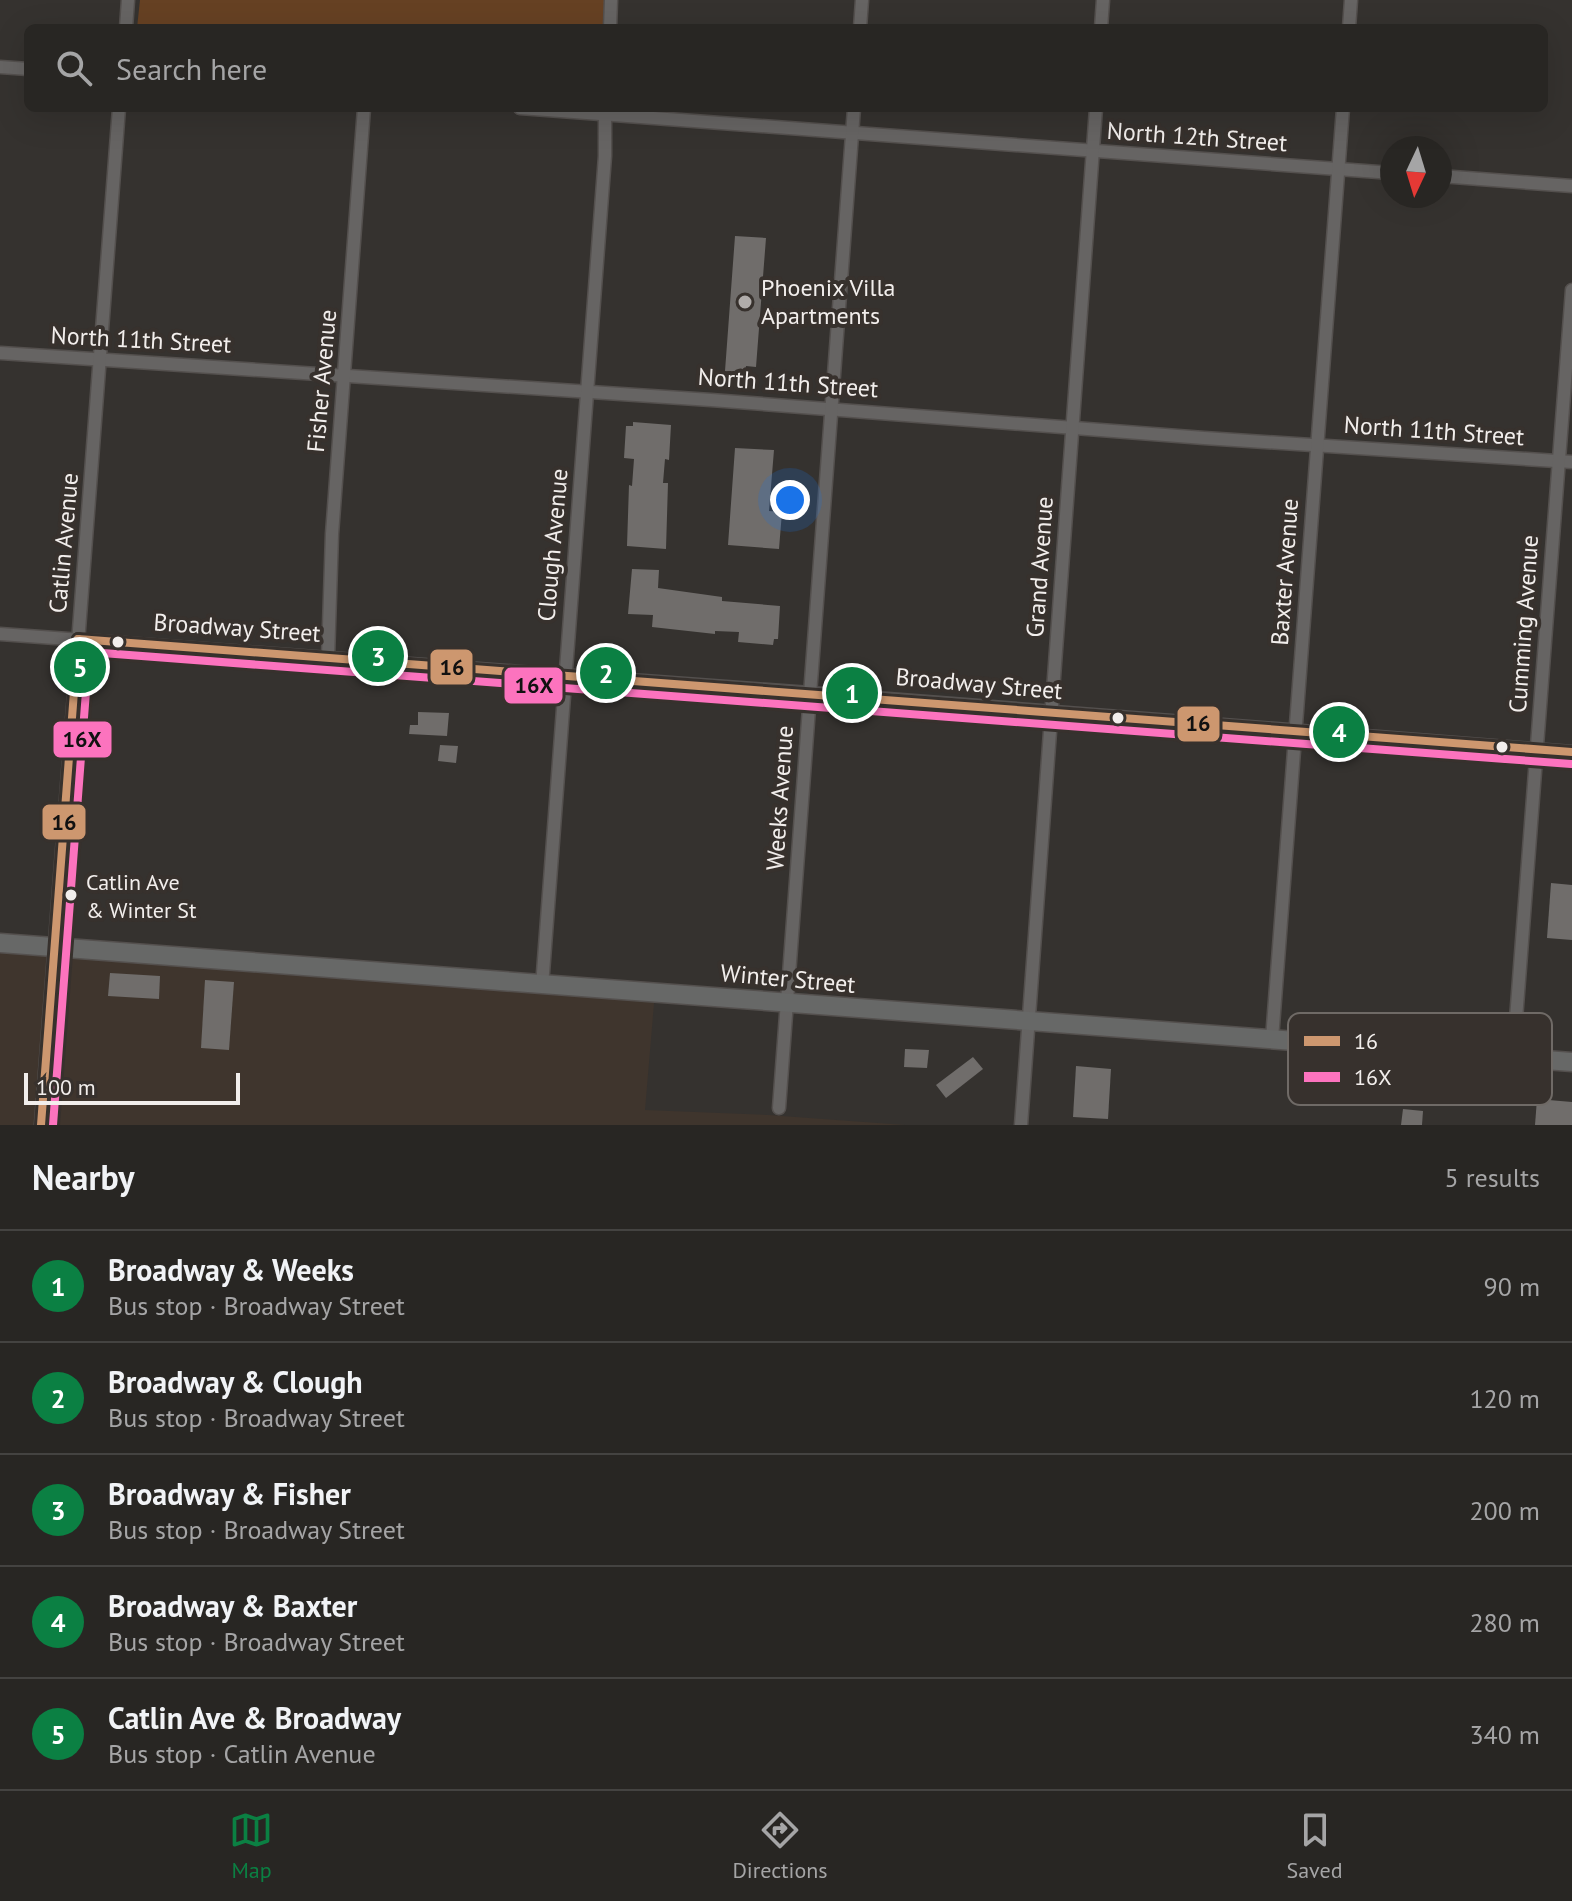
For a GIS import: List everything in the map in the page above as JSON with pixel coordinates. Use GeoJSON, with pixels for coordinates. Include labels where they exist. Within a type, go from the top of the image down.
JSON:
{"type":"FeatureCollection","features":[{"type":"Feature","properties":{"kind":"street"},"geometry":{"type":"LineString","coordinates":[[126,24],[128,0]]}},
{"type":"Feature","properties":{"kind":"street"},"geometry":{"type":"LineString","coordinates":[[610,24],[611,0]]}},
{"type":"Feature","properties":{"kind":"street"},"geometry":{"type":"LineString","coordinates":[[860,24],[862,0]]}},
{"type":"Feature","properties":{"kind":"street"},"geometry":{"type":"LineString","coordinates":[[1101,24],[1103,0]]}},
{"type":"Feature","properties":{"kind":"street"},"geometry":{"type":"LineString","coordinates":[[1349,24],[1351,0]]}},
{"type":"Feature","properties":{"kind":"street"},"geometry":{"type":"LineString","coordinates":[[0,67],[24,69]]}},
{"type":"Feature","properties":{"kind":"street","name":"Catlin Avenue"},"geometry":{"type":"LineString","coordinates":[[41,1125],[119,112]]}},
{"type":"Feature","properties":{"kind":"street","name":"Fisher Avenue"},"geometry":{"type":"LineString","coordinates":[[328,657],[332,534],[364,112]]}},
{"type":"Feature","properties":{"kind":"street","name":"Clough Avenue"},"geometry":{"type":"LineString","coordinates":[[542,986],[605,156],[605,112]]}},
{"type":"Feature","properties":{"kind":"street","name":"North 12th Street"},"geometry":{"type":"LineString","coordinates":[[616,112],[1380,172]]}},
{"type":"Feature","properties":{"kind":"street","name":"Weeks Avenue"},"geometry":{"type":"LineString","coordinates":[[779,1108],[854,112]]}},
{"type":"Feature","properties":{"kind":"street","name":"Grand Avenue"},"geometry":{"type":"LineString","coordinates":[[1021,1125],[1096,112]]}},
{"type":"Feature","properties":{"kind":"street","name":"Baxter Avenue"},"geometry":{"type":"LineString","coordinates":[[1272,1039],[1343,112]]}},
{"type":"Feature","properties":{"kind":"street"},"geometry":{"type":"LineString","coordinates":[[1452,177],[1572,186]]}},
{"type":"Feature","properties":{"kind":"street","name":"Cumming Avenue"},"geometry":{"type":"LineString","coordinates":[[1517,1013],[1537,750],[1566,462],[1572,290]]}},
{"type":"Feature","properties":{"kind":"street","name":"North 11th Street"},"geometry":{"type":"LineString","coordinates":[[1,353],[588,391],[1566,462]]}},
{"type":"Feature","properties":{"kind":"street","name":"Broadway Street"},"geometry":{"type":"LineString","coordinates":[[0,634],[565,674],[1572,752]]}},
{"type":"Feature","properties":{"kind":"street","name":"Winter Street"},"geometry":{"type":"LineString","coordinates":[[0,943],[1288,1040]]}},
{"type":"Feature","properties":{"kind":"street","name":"Winter Street"},"geometry":{"type":"LineString","coordinates":[[1552,1061],[1572,1062]]}},
{"type":"Feature","properties":{"kind":"shaded area"},"geometry":{"type":"Polygon","coordinates":[[[140,0],[605,0],[603,24],[137,24],[140,0]]]}},
{"type":"Feature","properties":{"kind":"shaded area"},"geometry":{"type":"Polygon","coordinates":[[[0,943],[655,992],[645,1110],[905,1125],[0,1125],[0,943]]]}},
{"type":"Feature","properties":{"kind":"building","name":"Phoenix Villa Apartments"},"geometry":{"type":"Polygon","coordinates":[[[735,236],[766,238],[756,367],[746,366],[745,380],[730,379],[731,372],[725,371],[735,236]]]}},
{"type":"Feature","properties":{"kind":"building"},"geometry":{"type":"Polygon","coordinates":[[[633,422],[671,425],[669,460],[665,459],[663,483],[668,483],[666,549],[627,546],[629,485],[632,486],[634,459],[624,458],[626,426],[633,426],[633,422]]]}},
{"type":"Feature","properties":{"kind":"building"},"geometry":{"type":"Polygon","coordinates":[[[735,448],[774,450],[769,511],[782,512],[779,549],[728,545],[735,448]]]}},
{"type":"Feature","properties":{"kind":"building"},"geometry":{"type":"Polygon","coordinates":[[[632,569],[659,570],[658,588],[722,597],[722,601],[780,606],[778,639],[774,639],[773,645],[738,642],[739,632],[715,631],[715,634],[652,627],[653,615],[628,614],[632,569]]]}},
{"type":"Feature","properties":{"kind":"building"},"geometry":{"type":"Polygon","coordinates":[[[418,712],[449,713],[447,736],[409,734],[410,725],[418,725],[418,712]]]}},
{"type":"Feature","properties":{"kind":"building"},"geometry":{"type":"Polygon","coordinates":[[[440,745],[458,746],[456,763],[438,761],[440,745]]]}},
{"type":"Feature","properties":{"kind":"building"},"geometry":{"type":"Polygon","coordinates":[[[1551,883],[1572,885],[1572,940],[1547,938],[1551,883]]]}},
{"type":"Feature","properties":{"kind":"building"},"geometry":{"type":"Polygon","coordinates":[[[110,973],[160,976],[159,999],[108,996],[110,973]]]}},
{"type":"Feature","properties":{"kind":"building"},"geometry":{"type":"Polygon","coordinates":[[[205,980],[234,982],[229,1050],[201,1048],[205,980]]]}},
{"type":"Feature","properties":{"kind":"building"},"geometry":{"type":"Polygon","coordinates":[[[905,1049],[929,1050],[927,1068],[904,1067],[905,1049]]]}},
{"type":"Feature","properties":{"kind":"building"},"geometry":{"type":"Polygon","coordinates":[[[973,1057],[983,1069],[946,1098],[936,1085],[973,1057]]]}},
{"type":"Feature","properties":{"kind":"building"},"geometry":{"type":"Polygon","coordinates":[[[1076,1066],[1111,1069],[1108,1119],[1073,1117],[1076,1066]]]}},
{"type":"Feature","properties":{"kind":"building"},"geometry":{"type":"Polygon","coordinates":[[[1552,1100],[1572,1102],[1572,1125],[1535,1125],[1537,1105],[1552,1105],[1552,1100]]]}},
{"type":"Feature","properties":{"kind":"building"},"geometry":{"type":"Polygon","coordinates":[[[1403,1109],[1423,1111],[1422,1125],[1401,1125],[1403,1109]]]}},
{"type":"Feature","properties":{"kind":"transit line","name":"16"},"geometry":{"type":"LineString","coordinates":[[78,639],[1572,752]]}},
{"type":"Feature","properties":{"kind":"transit line","name":"16"},"geometry":{"type":"LineString","coordinates":[[41,1125],[78,639]]}},
{"type":"Feature","properties":{"kind":"transit line","name":"16X"},"geometry":{"type":"LineString","coordinates":[[53,1125],[89,652],[1571,764]]}},
{"type":"Feature","properties":{"kind":"place","name":"Phoenix Villa Apartments"},"geometry":{"type":"Point","coordinates":[745,302]}},
{"type":"Feature","properties":{"kind":"place","name":"Broadway & Fisher"},"geometry":{"type":"Point","coordinates":[378,656]}},
{"type":"Feature","properties":{"kind":"place","name":"Catlin Ave & Broadway"},"geometry":{"type":"Point","coordinates":[80,667]}},
{"type":"Feature","properties":{"kind":"place","name":"Broadway & Clough"},"geometry":{"type":"Point","coordinates":[606,673]}},
{"type":"Feature","properties":{"kind":"place","name":"Broadway & Weeks"},"geometry":{"type":"Point","coordinates":[852,693]}},
{"type":"Feature","properties":{"kind":"place","name":"Broadway & Baxter"},"geometry":{"type":"Point","coordinates":[1339,732]}},
{"type":"Feature","properties":{"kind":"place","name":"Catlin Ave & Winter St"},"geometry":{"type":"Point","coordinates":[71,895]}}]}
